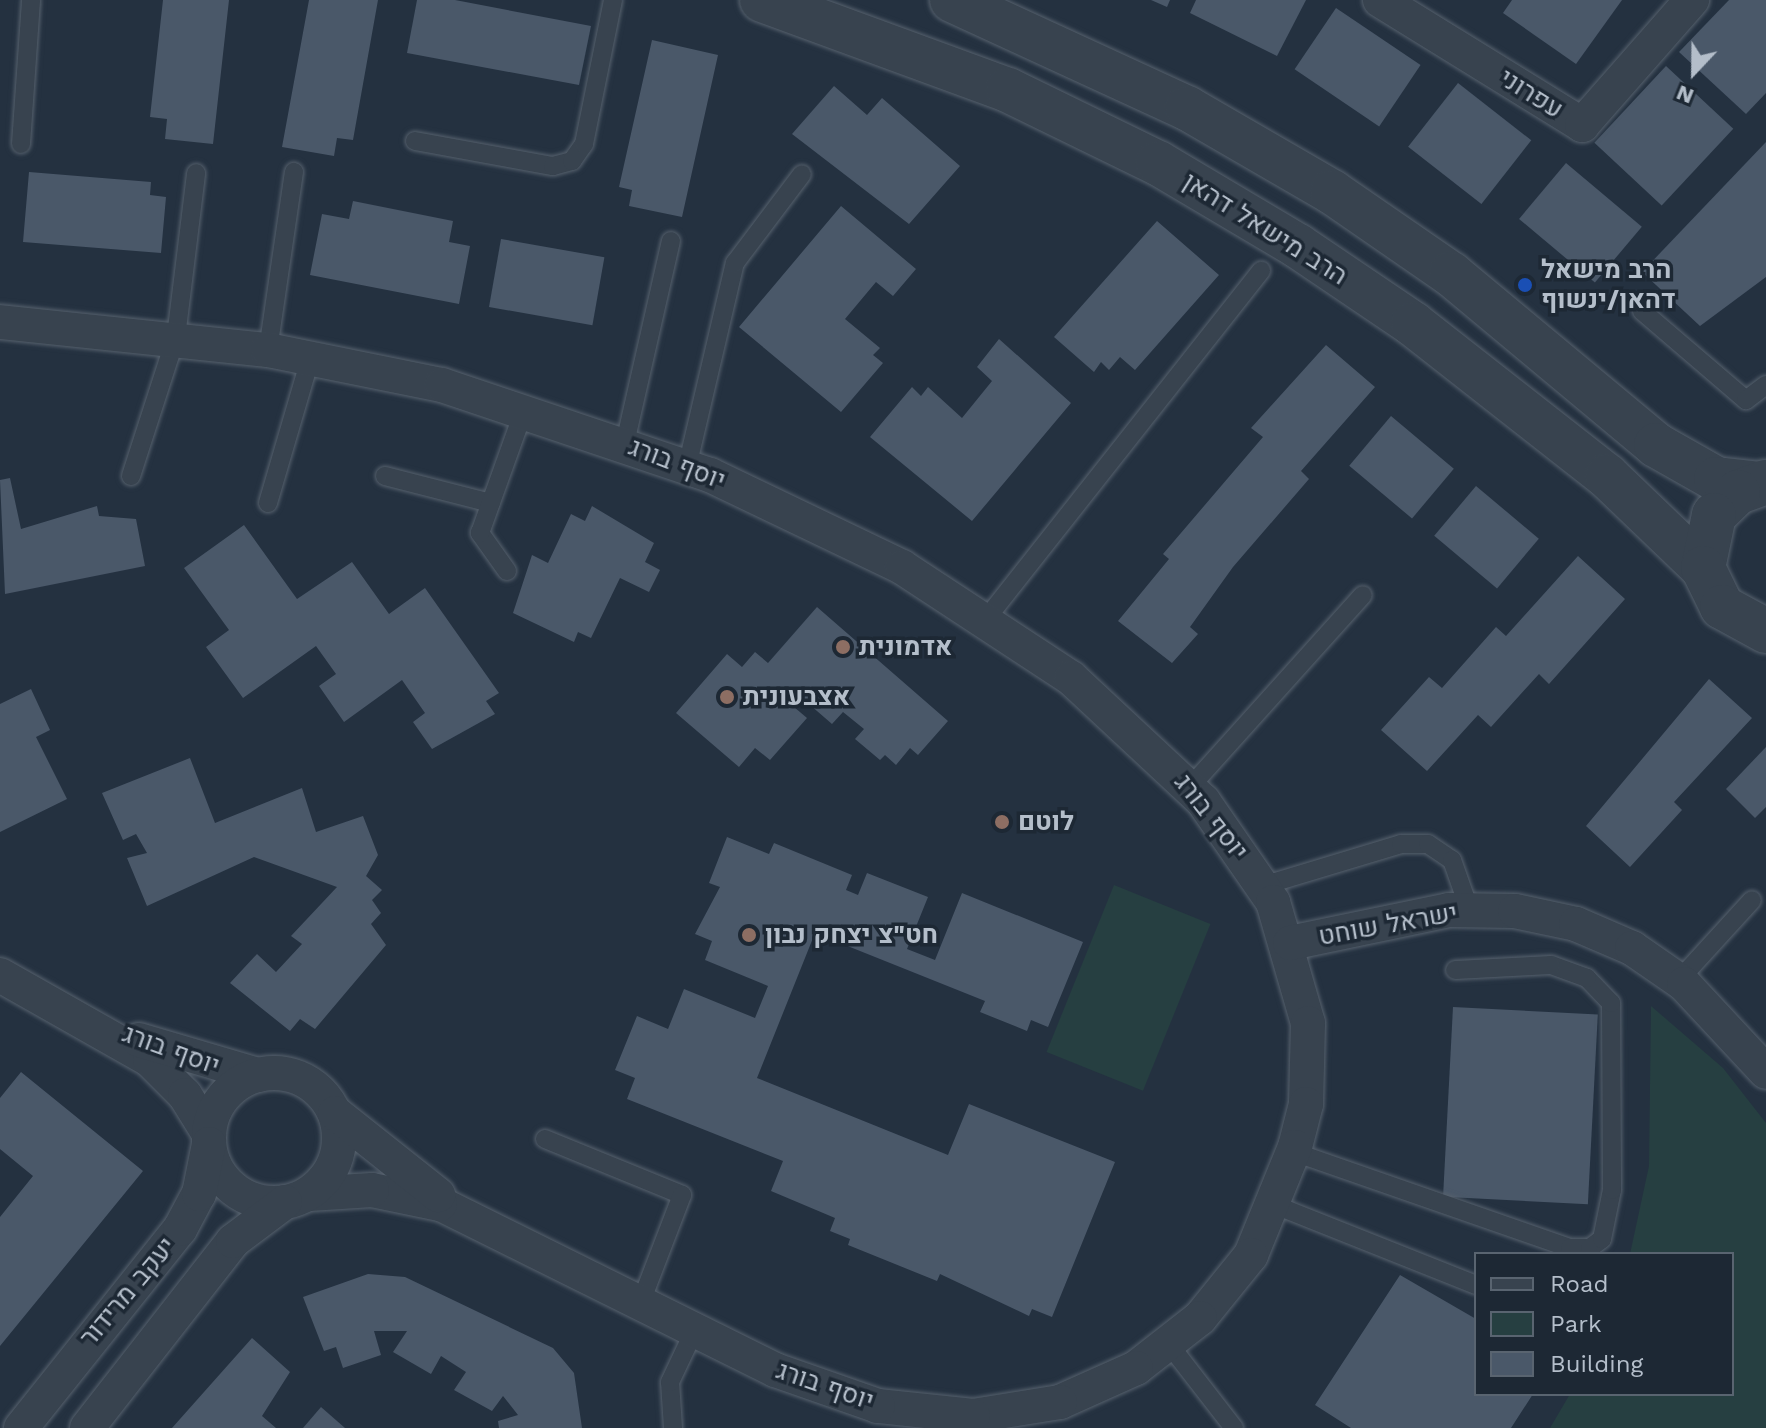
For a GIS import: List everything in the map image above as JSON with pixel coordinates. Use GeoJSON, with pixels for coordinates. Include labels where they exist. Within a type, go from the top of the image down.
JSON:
{"type":"FeatureCollection","features":[{"type":"Feature","properties":{"kind":"street","name":"הרב מישאל דהאן"},"geometry":{"type":"LineString","coordinates":[[762,0],[1008,90],[1158,163],[1298,246],[1413,324],[1607,476],[1703,568]]}},
{"type":"Feature","properties":{"kind":"street"},"geometry":{"type":"LineString","coordinates":[[952,0],[1187,108],[1332,192],[1463,284],[1656,445],[1716,479],[1762,483]]}},
{"type":"Feature","properties":{"kind":"street","name":"עפרוני"},"geometry":{"type":"LineString","coordinates":[[1380,0],[1582,125],[1692,0]]}},
{"type":"Feature","properties":{"kind":"street","name":"יוסף בורג"},"geometry":{"type":"LineString","coordinates":[[0,322],[176,337],[311,356],[524,410],[687,467],[839,535],[986,619],[1081,687],[1190,787],[1262,886],[1290,943],[1308,1023],[1306,1104],[1294,1152],[1275,1205],[1251,1255],[1200,1318],[1136,1368],[1060,1402],[1000,1420],[878,1406],[775,1370],[479,1220],[389,1161],[335,1113]]}},
{"type":"Feature","properties":{"kind":"street"},"geometry":{"type":"LineString","coordinates":[[1762,483],[1714,515],[1703,568],[1722,607],[1766,631]]}},
{"type":"Feature","properties":{"kind":"street","name":"ישראל שוחט"},"geometry":{"type":"LineString","coordinates":[[1290,943],[1470,911],[1515,911],[1576,924],[1632,948],[1679,980],[1766,1072]]}},
{"type":"Feature","properties":{"kind":"street","name":"יוסף בורג"},"geometry":{"type":"LineString","coordinates":[[0,975],[87,1019],[199,1063],[258,1075]]}},
{"type":"Feature","properties":{"kind":"street","name":"יוסף בורג"},"geometry":{"type":"LineString","coordinates":[[87,1019],[163,1072],[209,1139]]}},
{"type":"Feature","properties":{"kind":"street"},"geometry":{"type":"LineString","coordinates":[[258,1075],[299,1077],[335,1113],[335,1163],[297,1198],[260,1202],[232,1188],[209,1139],[224,1096],[258,1075]]}},
{"type":"Feature","properties":{"kind":"street","name":"יעקב מרידור"},"geometry":{"type":"LineString","coordinates":[[20,1425],[180,1229],[199,1194],[209,1139]]}},
{"type":"Feature","properties":{"kind":"street","name":"יוסף בורג"},"geometry":{"type":"LineString","coordinates":[[297,1198],[391,1192],[479,1220]]}},
{"type":"Feature","properties":{"kind":"street","name":"יעקב מרידור"},"geometry":{"type":"LineString","coordinates":[[87,1428],[233,1241],[297,1198]]}},
{"type":"Feature","properties":{"kind":"lane"},"geometry":{"type":"LineString","coordinates":[[21,144],[31,0]]}},
{"type":"Feature","properties":{"kind":"lane"},"geometry":{"type":"LineString","coordinates":[[415,141],[553,166],[572,161],[584,144],[613,0]]}},
{"type":"Feature","properties":{"kind":"lane"},"geometry":{"type":"LineString","coordinates":[[268,350],[294,172]]}},
{"type":"Feature","properties":{"kind":"lane"},"geometry":{"type":"LineString","coordinates":[[131,476],[176,337],[196,173]]}},
{"type":"Feature","properties":{"kind":"lane"},"geometry":{"type":"LineString","coordinates":[[687,467],[735,263],[802,174]]}},
{"type":"Feature","properties":{"kind":"lane"},"geometry":{"type":"LineString","coordinates":[[625,443],[671,241]]}},
{"type":"Feature","properties":{"kind":"lane"},"geometry":{"type":"LineString","coordinates":[[986,619],[1261,271]]}},
{"type":"Feature","properties":{"kind":"lane"},"geometry":{"type":"LineString","coordinates":[[1642,311],[1746,400],[1766,385]]}},
{"type":"Feature","properties":{"kind":"lane"},"geometry":{"type":"LineString","coordinates":[[268,503],[311,356]]}},
{"type":"Feature","properties":{"kind":"lane"},"geometry":{"type":"LineString","coordinates":[[507,571],[480,533],[524,410]]}},
{"type":"Feature","properties":{"kind":"lane"},"geometry":{"type":"LineString","coordinates":[[385,476],[491,503]]}},
{"type":"Feature","properties":{"kind":"lane"},"geometry":{"type":"LineString","coordinates":[[1190,787],[1363,595]]}},
{"type":"Feature","properties":{"kind":"lane"},"geometry":{"type":"LineString","coordinates":[[1262,886],[1401,844],[1428,844],[1452,860],[1470,911]]}},
{"type":"Feature","properties":{"kind":"lane"},"geometry":{"type":"LineString","coordinates":[[1679,980],[1752,900]]}},
{"type":"Feature","properties":{"kind":"lane"},"geometry":{"type":"LineString","coordinates":[[1294,1152],[1570,1248],[1590,1248],[1602,1239],[1612,1190],[1611,1003],[1587,978],[1551,965],[1455,970]]}},
{"type":"Feature","properties":{"kind":"lane"},"geometry":{"type":"LineString","coordinates":[[545,1139],[682,1195],[641,1302]]}},
{"type":"Feature","properties":{"kind":"lane"},"geometry":{"type":"LineString","coordinates":[[1275,1205],[1474,1284]]}},
{"type":"Feature","properties":{"kind":"lane"},"geometry":{"type":"LineString","coordinates":[[673,1428],[670,1382],[695,1329]]}},
{"type":"Feature","properties":{"kind":"lane"},"geometry":{"type":"LineString","coordinates":[[1168,1343],[1234,1428]]}},
{"type":"Feature","properties":{"kind":"green space"},"geometry":{"type":"Polygon","coordinates":[[[1114,885],[1210,924],[1143,1091],[1047,1052],[1114,885]]]}},
{"type":"Feature","properties":{"kind":"green space"},"geometry":{"type":"Polygon","coordinates":[[[1651,1006],[1723,1068],[1766,1123],[1766,1428],[1550,1428],[1569,1396],[1734,1396],[1734,1252],[1630,1252],[1649,1166],[1651,1006]]]}},
{"type":"Feature","properties":{"kind":"building"},"geometry":{"type":"Polygon","coordinates":[[[163,0],[229,0],[213,144],[165,139],[167,119],[150,117],[163,0]]]}},
{"type":"Feature","properties":{"kind":"building"},"geometry":{"type":"Polygon","coordinates":[[[309,0],[378,0],[353,140],[337,138],[334,156],[282,147],[309,0]]]}},
{"type":"Feature","properties":{"kind":"building"},"geometry":{"type":"Polygon","coordinates":[[[417,0],[455,0],[591,26],[579,85],[407,53],[417,0]]]}},
{"type":"Feature","properties":{"kind":"building"},"geometry":{"type":"Polygon","coordinates":[[[1151,0],[1170,0],[1167,7],[1151,0]]]}},
{"type":"Feature","properties":{"kind":"building"},"geometry":{"type":"Polygon","coordinates":[[[1196,0],[1306,0],[1277,56],[1190,13],[1196,0]]]}},
{"type":"Feature","properties":{"kind":"building"},"geometry":{"type":"Polygon","coordinates":[[[1512,0],[1622,0],[1576,64],[1503,13],[1512,0]]]}},
{"type":"Feature","properties":{"kind":"building"},"geometry":{"type":"Polygon","coordinates":[[[1729,0],[1766,0],[1766,93],[1746,114],[1679,52],[1729,0]]]}},
{"type":"Feature","properties":{"kind":"building"},"geometry":{"type":"Polygon","coordinates":[[[1336,8],[1421,65],[1379,126],[1295,69],[1336,8]]]}},
{"type":"Feature","properties":{"kind":"building"},"geometry":{"type":"Polygon","coordinates":[[[652,40],[718,55],[682,217],[629,206],[632,190],[619,187],[652,40]]]}},
{"type":"Feature","properties":{"kind":"building"},"geometry":{"type":"Polygon","coordinates":[[[1666,66],[1733,129],[1662,206],[1594,143],[1666,66]]]}},
{"type":"Feature","properties":{"kind":"building"},"geometry":{"type":"Polygon","coordinates":[[[1458,83],[1531,140],[1481,204],[1408,147],[1458,83]]]}},
{"type":"Feature","properties":{"kind":"building"},"geometry":{"type":"Polygon","coordinates":[[[834,86],[867,115],[882,98],[960,166],[909,224],[792,134],[834,86]]]}},
{"type":"Feature","properties":{"kind":"building"},"geometry":{"type":"Polygon","coordinates":[[[1766,142],[1766,277],[1700,326],[1642,272],[1766,142]]]}},
{"type":"Feature","properties":{"kind":"building"},"geometry":{"type":"Polygon","coordinates":[[[1566,163],[1642,227],[1595,283],[1519,219],[1566,163]]]}},
{"type":"Feature","properties":{"kind":"building"},"geometry":{"type":"Polygon","coordinates":[[[29,172],[151,182],[150,195],[166,197],[161,253],[23,242],[29,172]]]}},
{"type":"Feature","properties":{"kind":"building"},"geometry":{"type":"Polygon","coordinates":[[[353,201],[453,221],[449,242],[470,246],[459,304],[310,275],[322,214],[349,219],[353,201]]]}},
{"type":"Feature","properties":{"kind":"building"},"geometry":{"type":"Polygon","coordinates":[[[841,206],[916,269],[893,296],[876,282],[845,319],[880,348],[873,355],[883,363],[841,412],[739,327],[841,206]]]}},
{"type":"Feature","properties":{"kind":"building"},"geometry":{"type":"Polygon","coordinates":[[[1157,221],[1219,275],[1135,370],[1120,357],[1109,370],[1101,362],[1094,372],[1054,337],[1157,221]]]}},
{"type":"Feature","properties":{"kind":"building"},"geometry":{"type":"Polygon","coordinates":[[[501,239],[604,257],[592,325],[489,307],[501,239]]]}},
{"type":"Feature","properties":{"kind":"building"},"geometry":{"type":"Polygon","coordinates":[[[999,339],[1071,403],[972,521],[870,437],[912,387],[921,396],[928,387],[962,418],[992,381],[977,367],[999,339]]]}},
{"type":"Feature","properties":{"kind":"building"},"geometry":{"type":"Polygon","coordinates":[[[1326,345],[1375,387],[1301,471],[1309,479],[1233,567],[1190,627],[1198,634],[1172,663],[1118,621],[1169,559],[1163,554],[1263,437],[1251,428],[1326,345]]]}},
{"type":"Feature","properties":{"kind":"building"},"geometry":{"type":"Polygon","coordinates":[[[1391,416],[1454,469],[1412,519],[1349,466],[1391,416]]]}},
{"type":"Feature","properties":{"kind":"building"},"geometry":{"type":"Polygon","coordinates":[[[10,478],[21,529],[97,506],[99,516],[136,519],[145,566],[5,594],[0,480],[10,478]]]}},
{"type":"Feature","properties":{"kind":"building"},"geometry":{"type":"Polygon","coordinates":[[[1476,486],[1539,539],[1497,589],[1434,536],[1476,486]]]}},
{"type":"Feature","properties":{"kind":"building"},"geometry":{"type":"Polygon","coordinates":[[[592,506],[654,543],[645,562],[660,570],[649,592],[620,578],[591,638],[578,632],[574,642],[513,613],[532,555],[548,563],[571,514],[585,521],[592,506]]]}},
{"type":"Feature","properties":{"kind":"building"},"geometry":{"type":"Polygon","coordinates":[[[244,525],[297,599],[352,562],[389,614],[425,588],[499,693],[486,701],[495,714],[432,749],[413,722],[425,713],[402,680],[344,722],[319,686],[336,674],[316,646],[243,698],[206,647],[229,630],[184,568],[244,525]]]}},
{"type":"Feature","properties":{"kind":"building"},"geometry":{"type":"Polygon","coordinates":[[[1578,556],[1625,599],[1549,684],[1539,674],[1491,727],[1478,715],[1427,771],[1381,730],[1429,677],[1442,688],[1496,627],[1506,636],[1578,556]]]}},
{"type":"Feature","properties":{"kind":"building"},"geometry":{"type":"Polygon","coordinates":[[[817,607],[948,721],[918,755],[910,748],[896,765],[885,755],[880,760],[855,739],[864,729],[843,712],[832,724],[802,698],[794,707],[807,718],[770,760],[755,748],[739,767],[676,713],[727,654],[742,667],[755,652],[768,663],[817,607]]]}},
{"type":"Feature","properties":{"kind":"building"},"geometry":{"type":"Polygon","coordinates":[[[1709,679],[1752,718],[1674,802],[1682,810],[1630,867],[1586,826],[1709,679]]]}},
{"type":"Feature","properties":{"kind":"building"},"geometry":{"type":"Polygon","coordinates":[[[31,689],[50,730],[36,737],[67,799],[0,832],[0,704],[31,689]]]}},
{"type":"Feature","properties":{"kind":"building"},"geometry":{"type":"Polygon","coordinates":[[[1766,747],[1766,807],[1755,818],[1726,789],[1766,747]]]}},
{"type":"Feature","properties":{"kind":"building"},"geometry":{"type":"Polygon","coordinates":[[[190,758],[215,823],[302,788],[316,832],[363,816],[378,855],[366,876],[382,890],[372,900],[381,913],[371,924],[386,945],[315,1029],[300,1019],[290,1031],[230,983],[257,954],[276,972],[302,944],[291,936],[337,887],[254,857],[147,906],[127,858],[147,853],[136,834],[123,840],[102,793],[190,758]]]}},
{"type":"Feature","properties":{"kind":"building"},"geometry":{"type":"Polygon","coordinates":[[[727,837],[769,854],[774,843],[852,875],[846,890],[858,895],[867,873],[928,897],[907,949],[935,960],[962,893],[1083,942],[1048,1027],[1031,1020],[1027,1031],[980,1012],[985,1001],[815,933],[757,1078],[948,1155],[969,1104],[1115,1162],[1052,1317],[1032,1309],[1029,1316],[940,1274],[937,1281],[848,1245],[850,1239],[830,1231],[835,1218],[771,1191],[783,1161],[627,1099],[635,1078],[615,1070],[637,1016],[668,1029],[684,989],[755,1018],[768,986],[705,960],[712,941],[695,934],[720,887],[709,883],[727,837]]]}},
{"type":"Feature","properties":{"kind":"building"},"geometry":{"type":"Polygon","coordinates":[[[1453,1007],[1598,1015],[1588,1204],[1443,1197],[1453,1007]]]}},
{"type":"Feature","properties":{"kind":"building"},"geometry":{"type":"Polygon","coordinates":[[[21,1072],[143,1171],[0,1346],[0,1217],[33,1176],[0,1149],[0,1098],[21,1072]]]}},
{"type":"Feature","properties":{"kind":"building"},"geometry":{"type":"Polygon","coordinates":[[[368,1274],[405,1277],[553,1348],[574,1373],[582,1428],[499,1428],[498,1421],[518,1415],[503,1396],[492,1411],[454,1390],[466,1372],[441,1356],[431,1374],[393,1352],[407,1331],[374,1331],[381,1355],[343,1368],[336,1347],[324,1351],[303,1297],[368,1274]]]}},
{"type":"Feature","properties":{"kind":"building"},"geometry":{"type":"Polygon","coordinates":[[[1400,1275],[1474,1318],[1474,1396],[1532,1396],[1511,1428],[1351,1428],[1315,1405],[1400,1275]]]}},
{"type":"Feature","properties":{"kind":"building"},"geometry":{"type":"Polygon","coordinates":[[[252,1338],[290,1372],[262,1416],[276,1428],[172,1428],[252,1338]]]}},
{"type":"Feature","properties":{"kind":"building"},"geometry":{"type":"Polygon","coordinates":[[[321,1407],[345,1428],[303,1428],[321,1407]]]}},
{"type":"Feature","properties":{"kind":"place","name":"הרב מישאל דהאן/ינשוף"},"geometry":{"type":"Point","coordinates":[1525,285]}},
{"type":"Feature","properties":{"kind":"place","name":"אדמונית"},"geometry":{"type":"Point","coordinates":[843,647]}},
{"type":"Feature","properties":{"kind":"place","name":"אצבעונית"},"geometry":{"type":"Point","coordinates":[727,697]}},
{"type":"Feature","properties":{"kind":"place","name":"לוטם"},"geometry":{"type":"Point","coordinates":[1002,822]}},
{"type":"Feature","properties":{"kind":"place","name":"חט\"צ יצחק נבון"},"geometry":{"type":"Point","coordinates":[749,935]}}]}
